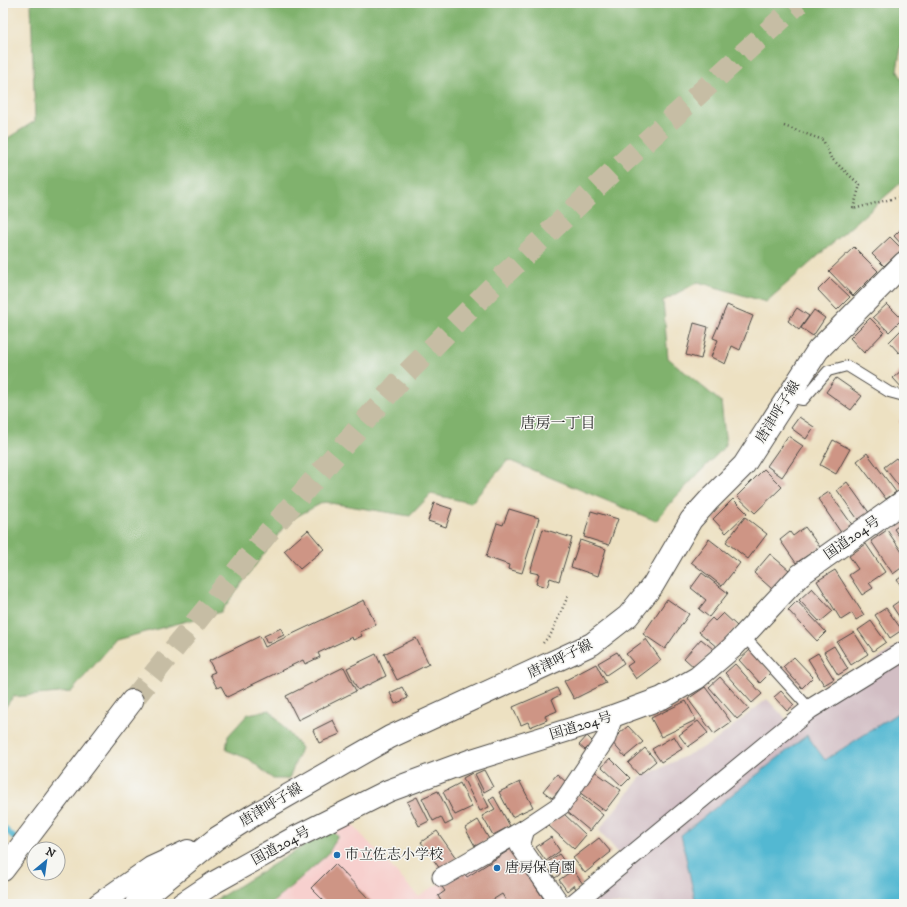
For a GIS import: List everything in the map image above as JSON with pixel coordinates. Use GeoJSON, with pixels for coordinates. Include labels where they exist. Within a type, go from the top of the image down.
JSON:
{"type":"FeatureCollection","features":[{"type":"Feature","properties":{"kind":"main road","name":"唐津呼子線"},"geometry":{"type":"LineString","coordinates":[[136,904],[217,838],[252,816],[390,737],[592,644],[628,616],[653,585],[691,520],[744,465],[818,350],[904,264]]}},
{"type":"Feature","properties":{"kind":"main road","name":"国道204号"},"geometry":{"type":"LineString","coordinates":[[182,904],[215,882],[294,838],[388,791],[470,761],[613,716],[662,698],[697,678],[732,648],[800,575],[904,501]]}},
{"type":"Feature","properties":{"kind":"main road"},"geometry":{"type":"LineString","coordinates":[[3,870],[32,830],[132,701]]}},
{"type":"Feature","properties":{"kind":"main road","name":"唐津呼子線"},"geometry":{"type":"LineString","coordinates":[[99,904],[150,868],[217,838]]}},
{"type":"Feature","properties":{"kind":"main road","name":"国道204号"},"geometry":{"type":"LineString","coordinates":[[191,904],[215,882]]}},
{"type":"Feature","properties":{"kind":"street"},"geometry":{"type":"LineString","coordinates":[[573,904],[810,709],[904,651]]}},
{"type":"Feature","properties":{"kind":"street"},"geometry":{"type":"LineString","coordinates":[[442,877],[526,829],[561,805],[606,738],[613,716]]}},
{"type":"Feature","properties":{"kind":"street"},"geometry":{"type":"LineString","coordinates":[[526,829],[520,846],[560,904]]}},
{"type":"Feature","properties":{"kind":"lane"},"geometry":{"type":"LineString","coordinates":[[788,397],[803,400],[828,371],[847,366],[888,392],[904,396]]}},
{"type":"Feature","properties":{"kind":"lane"},"geometry":{"type":"LineString","coordinates":[[743,635],[810,709]]}},
{"type":"Feature","properties":{"kind":"path"},"geometry":{"type":"LineString","coordinates":[[784,126],[823,140],[831,158],[860,185],[853,209],[899,197],[904,192]]}},
{"type":"Feature","properties":{"kind":"shaded area"},"geometry":{"type":"Polygon","coordinates":[[[904,641],[904,904],[564,904],[621,856],[599,830],[640,778],[712,743],[767,699],[787,720],[904,641]]]}},
{"type":"Feature","properties":{"kind":"shaded area","name":"市立佐志小学校"},"geometry":{"type":"Polygon","coordinates":[[[349,821],[418,896],[512,840],[553,904],[222,904],[238,890],[349,821]]]}},
{"type":"Feature","properties":{"kind":"green space"},"geometry":{"type":"Polygon","coordinates":[[[31,3],[904,3],[904,31],[897,70],[904,82],[904,180],[766,302],[698,282],[663,301],[668,358],[721,402],[726,445],[675,498],[656,521],[508,460],[471,503],[431,494],[410,516],[324,502],[288,521],[221,612],[116,640],[71,692],[13,697],[3,710],[3,141],[35,121],[31,3]]]}},
{"type":"Feature","properties":{"kind":"green space"},"geometry":{"type":"Polygon","coordinates":[[[270,710],[301,748],[289,779],[273,779],[249,759],[226,750],[228,736],[248,714],[270,710]]]}},
{"type":"Feature","properties":{"kind":"green space"},"geometry":{"type":"Polygon","coordinates":[[[331,829],[338,836],[328,854],[271,904],[209,904],[331,829]]]}},
{"type":"Feature","properties":{"kind":"water"},"geometry":{"type":"Polygon","coordinates":[[[904,709],[904,904],[696,904],[681,835],[807,735],[825,760],[904,709]]]}},
{"type":"Feature","properties":{"kind":"building"},"geometry":{"type":"Polygon","coordinates":[[[904,226],[904,245],[903,246],[894,236],[904,226]]]}},
{"type":"Feature","properties":{"kind":"building"},"geometry":{"type":"Polygon","coordinates":[[[890,237],[902,249],[884,266],[872,254],[890,237]]]}},
{"type":"Feature","properties":{"kind":"building"},"geometry":{"type":"Polygon","coordinates":[[[854,247],[878,271],[853,296],[829,271],[854,247]]]}},
{"type":"Feature","properties":{"kind":"building"},"geometry":{"type":"Polygon","coordinates":[[[830,278],[850,297],[837,310],[818,290],[830,278]]]}},
{"type":"Feature","properties":{"kind":"building"},"geometry":{"type":"Polygon","coordinates":[[[887,304],[902,319],[889,332],[873,317],[887,304]]]}},
{"type":"Feature","properties":{"kind":"building"},"geometry":{"type":"Polygon","coordinates":[[[727,305],[753,316],[740,350],[732,346],[725,364],[711,357],[718,340],[713,338],[727,305]]]}},
{"type":"Feature","properties":{"kind":"building"},"geometry":{"type":"Polygon","coordinates":[[[797,308],[809,316],[799,330],[788,321],[797,308]]]}},
{"type":"Feature","properties":{"kind":"building"},"geometry":{"type":"Polygon","coordinates":[[[814,310],[825,318],[813,336],[801,328],[814,310]]]}},
{"type":"Feature","properties":{"kind":"building"},"geometry":{"type":"Polygon","coordinates":[[[870,318],[884,332],[864,353],[850,338],[870,318]]]}},
{"type":"Feature","properties":{"kind":"building"},"geometry":{"type":"Polygon","coordinates":[[[694,323],[708,327],[701,359],[686,355],[694,323]]]}},
{"type":"Feature","properties":{"kind":"building"},"geometry":{"type":"Polygon","coordinates":[[[904,327],[904,348],[899,353],[889,342],[904,327]]]}},
{"type":"Feature","properties":{"kind":"building"},"geometry":{"type":"Polygon","coordinates":[[[904,368],[904,390],[893,378],[904,368]]]}},
{"type":"Feature","properties":{"kind":"building"},"geometry":{"type":"Polygon","coordinates":[[[836,378],[862,396],[851,410],[826,392],[836,378]]]}},
{"type":"Feature","properties":{"kind":"building"},"geometry":{"type":"Polygon","coordinates":[[[799,417],[814,427],[806,439],[791,428],[799,417]]]}},
{"type":"Feature","properties":{"kind":"building"},"geometry":{"type":"Polygon","coordinates":[[[904,418],[904,429],[899,421],[904,418]]]}},
{"type":"Feature","properties":{"kind":"building"},"geometry":{"type":"Polygon","coordinates":[[[788,436],[803,446],[782,477],[767,466],[788,436]]]}},
{"type":"Feature","properties":{"kind":"building"},"geometry":{"type":"Polygon","coordinates":[[[833,440],[850,449],[836,474],[820,465],[833,440]]]}},
{"type":"Feature","properties":{"kind":"building"},"geometry":{"type":"Polygon","coordinates":[[[867,453],[896,492],[886,499],[857,461],[867,453]]]}},
{"type":"Feature","properties":{"kind":"building"},"geometry":{"type":"Polygon","coordinates":[[[896,458],[904,468],[904,487],[901,489],[884,467],[896,458]]]}},
{"type":"Feature","properties":{"kind":"building"},"geometry":{"type":"Polygon","coordinates":[[[764,469],[782,487],[755,513],[737,496],[764,469]]]}},
{"type":"Feature","properties":{"kind":"building"},"geometry":{"type":"Polygon","coordinates":[[[847,482],[870,514],[859,521],[837,490],[847,482]]]}},
{"type":"Feature","properties":{"kind":"building"},"geometry":{"type":"Polygon","coordinates":[[[829,492],[853,526],[842,534],[818,499],[829,492]]]}},
{"type":"Feature","properties":{"kind":"building"},"geometry":{"type":"Polygon","coordinates":[[[733,499],[747,513],[726,533],[713,519],[733,499]]]}},
{"type":"Feature","properties":{"kind":"building"},"geometry":{"type":"Polygon","coordinates":[[[434,503],[452,509],[446,527],[428,521],[434,503]]]}},
{"type":"Feature","properties":{"kind":"building"},"geometry":{"type":"Polygon","coordinates":[[[509,509],[539,518],[522,573],[508,569],[509,565],[486,557],[497,523],[503,525],[509,509]]]}},
{"type":"Feature","properties":{"kind":"building"},"geometry":{"type":"Polygon","coordinates":[[[591,511],[618,519],[609,545],[584,537],[591,511]]]}},
{"type":"Feature","properties":{"kind":"building"},"geometry":{"type":"Polygon","coordinates":[[[745,517],[767,534],[748,559],[726,542],[745,517]]]}},
{"type":"Feature","properties":{"kind":"building"},"geometry":{"type":"Polygon","coordinates":[[[904,522],[904,543],[894,529],[904,522]]]}},
{"type":"Feature","properties":{"kind":"building"},"geometry":{"type":"Polygon","coordinates":[[[805,527],[820,547],[796,563],[780,540],[790,532],[793,536],[805,527]]]}},
{"type":"Feature","properties":{"kind":"building"},"geometry":{"type":"Polygon","coordinates":[[[543,529],[572,538],[559,581],[550,578],[547,587],[536,584],[539,574],[530,572],[543,529]]]}},
{"type":"Feature","properties":{"kind":"building"},"geometry":{"type":"Polygon","coordinates":[[[308,530],[324,549],[300,569],[284,551],[308,530]]]}},
{"type":"Feature","properties":{"kind":"building"},"geometry":{"type":"Polygon","coordinates":[[[887,530],[904,555],[904,566],[893,574],[871,541],[887,530]]]}},
{"type":"Feature","properties":{"kind":"building"},"geometry":{"type":"Polygon","coordinates":[[[709,539],[740,563],[722,586],[691,562],[709,539]]]}},
{"type":"Feature","properties":{"kind":"building"},"geometry":{"type":"Polygon","coordinates":[[[580,540],[606,549],[598,576],[571,567],[580,540]]]}},
{"type":"Feature","properties":{"kind":"building"},"geometry":{"type":"Polygon","coordinates":[[[866,544],[885,572],[869,583],[873,588],[862,595],[849,575],[858,569],[849,556],[866,544]]]}},
{"type":"Feature","properties":{"kind":"building"},"geometry":{"type":"Polygon","coordinates":[[[770,554],[789,570],[772,589],[754,573],[770,554]]]}},
{"type":"Feature","properties":{"kind":"building"},"geometry":{"type":"Polygon","coordinates":[[[835,570],[864,615],[856,620],[852,613],[841,620],[817,581],[835,570]]]}},
{"type":"Feature","properties":{"kind":"building"},"geometry":{"type":"Polygon","coordinates":[[[702,573],[728,593],[709,617],[699,609],[706,600],[691,588],[702,573]]]}},
{"type":"Feature","properties":{"kind":"building"},"geometry":{"type":"Polygon","coordinates":[[[904,575],[904,590],[897,580],[904,575]]]}},
{"type":"Feature","properties":{"kind":"building"},"geometry":{"type":"Polygon","coordinates":[[[812,588],[833,611],[820,622],[799,600],[812,588]]]}},
{"type":"Feature","properties":{"kind":"building"},"geometry":{"type":"Polygon","coordinates":[[[667,599],[689,614],[665,649],[643,634],[667,599]]]}},
{"type":"Feature","properties":{"kind":"building"},"geometry":{"type":"Polygon","coordinates":[[[902,599],[904,602],[904,624],[892,606],[902,599]]]}},
{"type":"Feature","properties":{"kind":"building"},"geometry":{"type":"Polygon","coordinates":[[[364,600],[376,625],[360,632],[362,636],[353,640],[352,637],[318,653],[320,657],[305,664],[303,660],[227,697],[221,686],[217,688],[210,674],[215,672],[209,661],[260,636],[265,647],[364,600]]]}},
{"type":"Feature","properties":{"kind":"building"},"geometry":{"type":"Polygon","coordinates":[[[797,601],[826,632],[817,641],[788,610],[797,601]]]}},
{"type":"Feature","properties":{"kind":"building"},"geometry":{"type":"Polygon","coordinates":[[[886,608],[902,630],[890,638],[875,615],[886,608]]]}},
{"type":"Feature","properties":{"kind":"building"},"geometry":{"type":"Polygon","coordinates":[[[723,613],[737,626],[718,648],[699,632],[712,618],[715,621],[723,613]]]}},
{"type":"Feature","properties":{"kind":"building"},"geometry":{"type":"Polygon","coordinates":[[[871,621],[886,642],[873,651],[858,630],[871,621]]]}},
{"type":"Feature","properties":{"kind":"building"},"geometry":{"type":"Polygon","coordinates":[[[281,628],[284,635],[267,643],[264,636],[281,628]]]}},
{"type":"Feature","properties":{"kind":"building"},"geometry":{"type":"Polygon","coordinates":[[[854,632],[868,654],[851,665],[837,642],[854,632]]]}},
{"type":"Feature","properties":{"kind":"building"},"geometry":{"type":"Polygon","coordinates":[[[416,638],[429,664],[397,680],[384,654],[416,638]]]}},
{"type":"Feature","properties":{"kind":"building"},"geometry":{"type":"Polygon","coordinates":[[[646,639],[661,660],[636,679],[627,666],[633,662],[626,654],[646,639]]]}},
{"type":"Feature","properties":{"kind":"building"},"geometry":{"type":"Polygon","coordinates":[[[701,639],[713,649],[696,669],[684,658],[701,639]]]}},
{"type":"Feature","properties":{"kind":"building"},"geometry":{"type":"Polygon","coordinates":[[[834,646],[848,669],[838,675],[824,652],[834,646]]]}},
{"type":"Feature","properties":{"kind":"building"},"geometry":{"type":"Polygon","coordinates":[[[750,650],[771,672],[760,683],[739,660],[750,650]]]}},
{"type":"Feature","properties":{"kind":"building"},"geometry":{"type":"Polygon","coordinates":[[[617,652],[624,663],[606,675],[598,663],[617,652]]]}},
{"type":"Feature","properties":{"kind":"building"},"geometry":{"type":"Polygon","coordinates":[[[818,653],[834,679],[824,685],[808,659],[818,653]]]}},
{"type":"Feature","properties":{"kind":"building"},"geometry":{"type":"Polygon","coordinates":[[[376,654],[386,676],[358,690],[347,668],[376,654]]]}},
{"type":"Feature","properties":{"kind":"building"},"geometry":{"type":"Polygon","coordinates":[[[794,657],[813,677],[802,688],[783,667],[794,657]]]}},
{"type":"Feature","properties":{"kind":"building"},"geometry":{"type":"Polygon","coordinates":[[[596,664],[606,683],[574,699],[564,681],[596,664]]]}},
{"type":"Feature","properties":{"kind":"building"},"geometry":{"type":"Polygon","coordinates":[[[735,664],[762,694],[752,703],[725,673],[735,664]]]}},
{"type":"Feature","properties":{"kind":"building"},"geometry":{"type":"Polygon","coordinates":[[[344,667],[356,691],[298,720],[286,696],[344,667]]]}},
{"type":"Feature","properties":{"kind":"building"},"geometry":{"type":"Polygon","coordinates":[[[720,677],[749,709],[737,719],[709,687],[720,677]]]}},
{"type":"Feature","properties":{"kind":"building"},"geometry":{"type":"Polygon","coordinates":[[[402,687],[408,698],[395,704],[390,693],[402,687]]]}},
{"type":"Feature","properties":{"kind":"building"},"geometry":{"type":"Polygon","coordinates":[[[705,687],[731,722],[714,734],[688,699],[705,687]]]}},
{"type":"Feature","properties":{"kind":"building"},"geometry":{"type":"Polygon","coordinates":[[[557,688],[560,695],[552,699],[557,711],[545,716],[547,720],[530,727],[528,722],[521,725],[513,707],[557,688]]]}},
{"type":"Feature","properties":{"kind":"building"},"geometry":{"type":"Polygon","coordinates":[[[781,691],[794,705],[787,711],[774,697],[781,691]]]}},
{"type":"Feature","properties":{"kind":"building"},"geometry":{"type":"Polygon","coordinates":[[[686,701],[696,720],[661,737],[651,718],[686,701]]]}},
{"type":"Feature","properties":{"kind":"building"},"geometry":{"type":"Polygon","coordinates":[[[333,720],[340,734],[319,743],[313,730],[333,720]]]}},
{"type":"Feature","properties":{"kind":"building"},"geometry":{"type":"Polygon","coordinates":[[[698,721],[708,733],[688,747],[679,735],[698,721]]]}},
{"type":"Feature","properties":{"kind":"building"},"geometry":{"type":"Polygon","coordinates":[[[628,726],[643,742],[625,757],[611,741],[628,726]]]}},
{"type":"Feature","properties":{"kind":"building"},"geometry":{"type":"Polygon","coordinates":[[[587,736],[593,742],[585,750],[579,745],[587,736]]]}},
{"type":"Feature","properties":{"kind":"building"},"geometry":{"type":"Polygon","coordinates":[[[674,736],[682,749],[661,762],[652,749],[674,736]]]}},
{"type":"Feature","properties":{"kind":"building"},"geometry":{"type":"Polygon","coordinates":[[[645,748],[656,761],[639,775],[628,763],[645,748]]]}},
{"type":"Feature","properties":{"kind":"building"},"geometry":{"type":"Polygon","coordinates":[[[610,758],[630,778],[622,786],[602,767],[610,758]]]}},
{"type":"Feature","properties":{"kind":"building"},"geometry":{"type":"Polygon","coordinates":[[[484,770],[493,787],[484,792],[475,774],[484,770]]]}},
{"type":"Feature","properties":{"kind":"building"},"geometry":{"type":"Polygon","coordinates":[[[594,771],[621,790],[605,811],[579,792],[594,771]]]}},
{"type":"Feature","properties":{"kind":"building"},"geometry":{"type":"Polygon","coordinates":[[[472,773],[489,807],[480,811],[463,778],[472,773]]]}},
{"type":"Feature","properties":{"kind":"building"},"geometry":{"type":"Polygon","coordinates":[[[557,774],[566,782],[552,798],[543,791],[557,774]]]}},
{"type":"Feature","properties":{"kind":"building"},"geometry":{"type":"Polygon","coordinates":[[[520,782],[533,807],[512,817],[499,792],[520,782]]]}},
{"type":"Feature","properties":{"kind":"building"},"geometry":{"type":"Polygon","coordinates":[[[460,783],[472,807],[455,815],[443,792],[460,783]]]}},
{"type":"Feature","properties":{"kind":"building"},"geometry":{"type":"Polygon","coordinates":[[[438,791],[453,821],[445,825],[441,817],[433,821],[422,798],[438,791]]]}},
{"type":"Feature","properties":{"kind":"building"},"geometry":{"type":"Polygon","coordinates":[[[577,794],[603,815],[590,831],[565,810],[577,794]]]}},
{"type":"Feature","properties":{"kind":"building"},"geometry":{"type":"Polygon","coordinates":[[[417,797],[429,821],[419,826],[407,802],[417,797]]]}},
{"type":"Feature","properties":{"kind":"building"},"geometry":{"type":"Polygon","coordinates":[[[494,797],[510,826],[493,835],[482,816],[495,809],[489,800],[494,797]]]}},
{"type":"Feature","properties":{"kind":"building"},"geometry":{"type":"Polygon","coordinates":[[[562,812],[586,835],[574,849],[549,826],[562,812]]]}},
{"type":"Feature","properties":{"kind":"building"},"geometry":{"type":"Polygon","coordinates":[[[478,820],[489,839],[475,846],[465,828],[478,820]]]}},
{"type":"Feature","properties":{"kind":"building"},"geometry":{"type":"Polygon","coordinates":[[[437,831],[456,858],[440,869],[421,842],[437,831]]]}},
{"type":"Feature","properties":{"kind":"building"},"geometry":{"type":"Polygon","coordinates":[[[551,837],[560,851],[546,861],[536,847],[551,837]]]}},
{"type":"Feature","properties":{"kind":"building"},"geometry":{"type":"Polygon","coordinates":[[[599,838],[611,852],[585,873],[573,858],[599,838]]]}},
{"type":"Feature","properties":{"kind":"building","name":"唐房保育園"},"geometry":{"type":"Polygon","coordinates":[[[511,849],[547,904],[508,904],[502,894],[486,904],[443,904],[438,896],[445,891],[442,887],[464,873],[467,877],[511,849]]]}},
{"type":"Feature","properties":{"kind":"building"},"geometry":{"type":"Polygon","coordinates":[[[559,854],[569,868],[555,878],[545,864],[559,854]]]}},
{"type":"Feature","properties":{"kind":"building"},"geometry":{"type":"Polygon","coordinates":[[[335,864],[374,904],[327,904],[311,888],[335,864]]]}},
{"type":"Feature","properties":{"kind":"building"},"geometry":{"type":"Polygon","coordinates":[[[573,870],[583,884],[576,889],[574,885],[567,891],[559,880],[573,870]]]}},
{"type":"Feature","properties":{"kind":"waterway"},"geometry":{"type":"LineString","coordinates":[[3,827],[19,842]]}},
{"type":"Feature","properties":{"kind":"tunnel"},"geometry":{"type":"LineString","coordinates":[[132,701],[266,535],[404,376],[503,276],[616,169],[799,3]]}},
{"type":"Feature","properties":{"kind":"place","name":"市立佐志小学校"},"geometry":{"type":"Point","coordinates":[337,855]}},
{"type":"Feature","properties":{"kind":"place","name":"唐房保育園"},"geometry":{"type":"Point","coordinates":[497,868]}},
{"type":"Feature","properties":{"kind":"district","name":"唐房一丁目"},"geometry":{"type":"Point","coordinates":[558,423]}}]}
